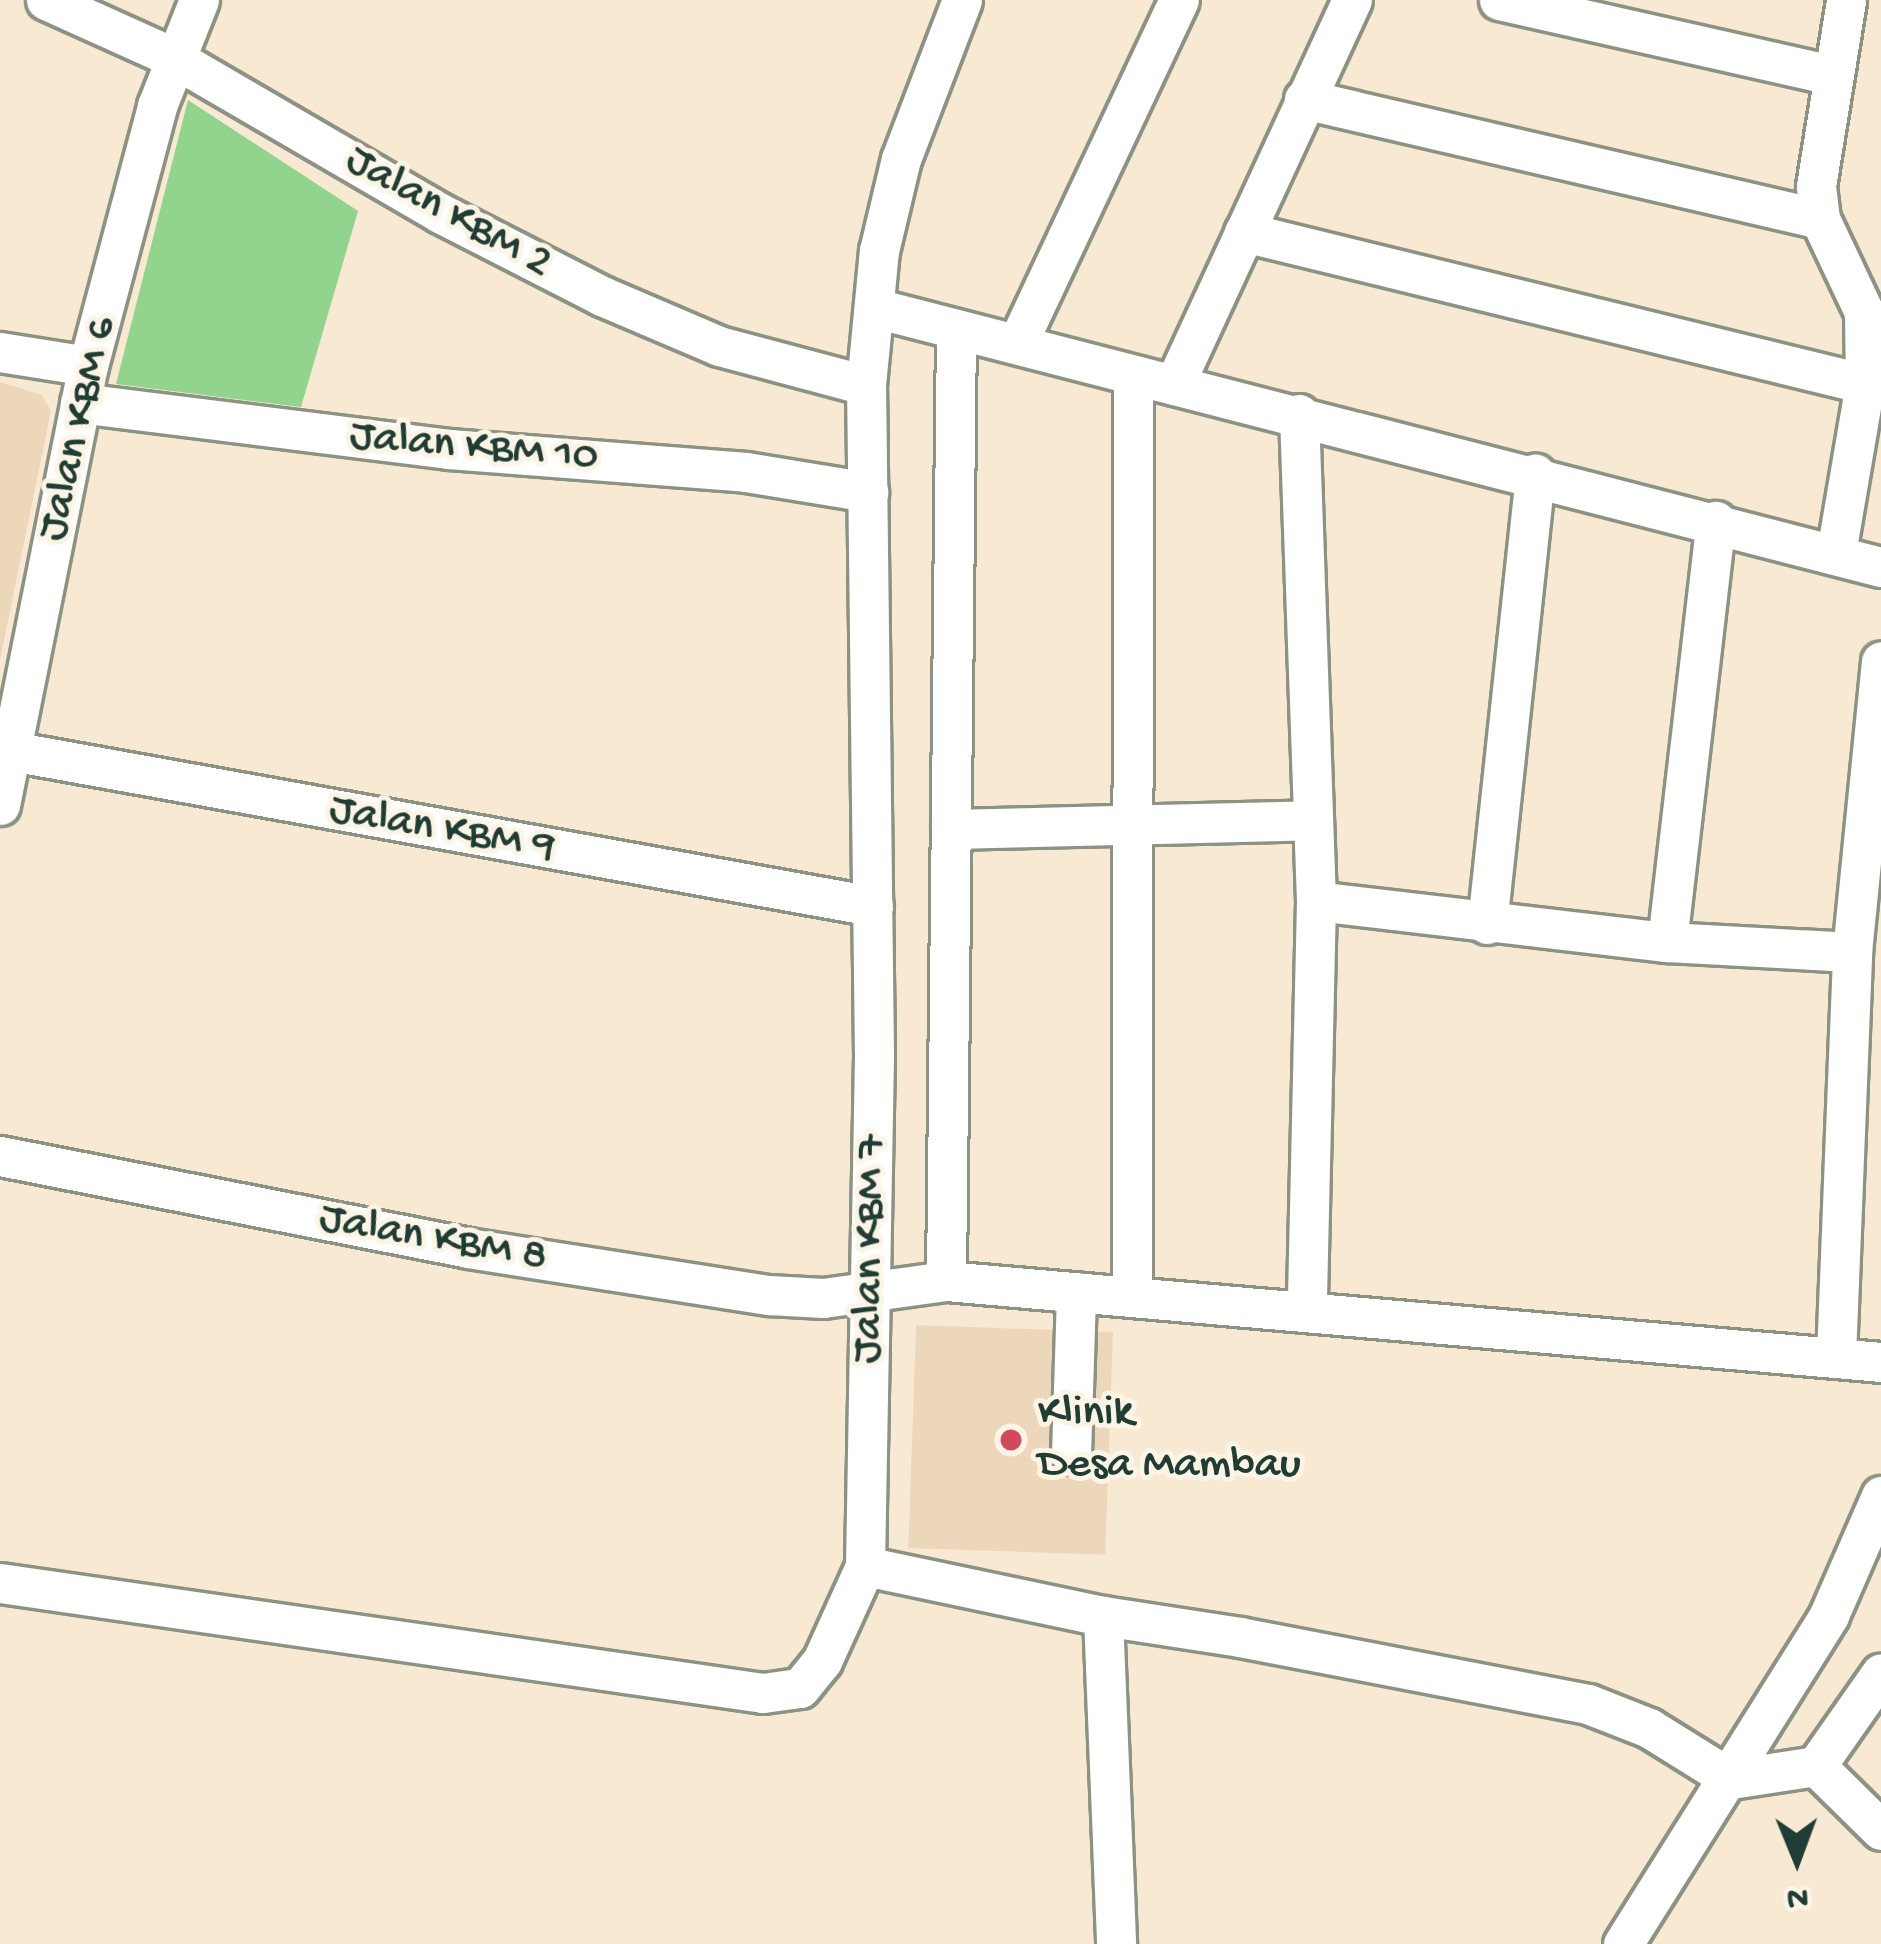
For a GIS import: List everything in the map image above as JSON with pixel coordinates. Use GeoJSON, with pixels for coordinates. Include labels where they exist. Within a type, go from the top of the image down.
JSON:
{"type":"FeatureCollection","features":[{"type":"Feature","properties":{"kind":"street","name":"Jalan KBM 2"},"geometry":{"type":"LineString","coordinates":[[46,0],[172,57],[440,213],[602,296],[719,346],[866,386]]}},
{"type":"Feature","properties":{"kind":"street","name":"Jalan KBM 6"},"geometry":{"type":"LineString","coordinates":[[0,805],[5,750],[84,385],[172,57],[199,0]]}},
{"type":"Feature","properties":{"kind":"street","name":"Jalan KBM 7"},"geometry":{"type":"LineString","coordinates":[[0,1583],[763,1693],[800,1688],[822,1661],[865,1566],[872,906],[866,386],[880,251],[901,160],[962,0]]}},
{"type":"Feature","properties":{"kind":"street"},"geometry":{"type":"LineString","coordinates":[[1017,344],[1179,0]]}},
{"type":"Feature","properties":{"kind":"street"},"geometry":{"type":"LineString","coordinates":[[1174,386],[1352,0]]}},
{"type":"Feature","properties":{"kind":"street"},"geometry":{"type":"LineString","coordinates":[[1499,0],[1832,76]]}},
{"type":"Feature","properties":{"kind":"street"},"geometry":{"type":"LineString","coordinates":[[1836,554],[1865,384],[1864,312],[1820,219],[1818,152],[1846,0]]}},
{"type":"Feature","properties":{"kind":"street"},"geometry":{"type":"LineString","coordinates":[[1304,99],[1820,219]]}},
{"type":"Feature","properties":{"kind":"street"},"geometry":{"type":"LineString","coordinates":[[1244,232],[1865,384]]}},
{"type":"Feature","properties":{"kind":"street"},"geometry":{"type":"LineString","coordinates":[[875,308],[1535,474],[1881,567]]}},
{"type":"Feature","properties":{"kind":"street"},"geometry":{"type":"LineString","coordinates":[[946,1282],[956,330]]}},
{"type":"Feature","properties":{"kind":"street","name":"Jalan KBM 10"},"geometry":{"type":"LineString","coordinates":[[0,352],[84,385],[449,449],[746,472],[868,492]]}},
{"type":"Feature","properties":{"kind":"street"},"geometry":{"type":"LineString","coordinates":[[1132,1294],[1133,376]]}},
{"type":"Feature","properties":{"kind":"street"},"geometry":{"type":"LineString","coordinates":[[1299,415],[1316,901],[1307,1310]]}},
{"type":"Feature","properties":{"kind":"street"},"geometry":{"type":"LineString","coordinates":[[1487,924],[1535,474]]}},
{"type":"Feature","properties":{"kind":"street"},"geometry":{"type":"LineString","coordinates":[[1667,942],[1715,521]]}},
{"type":"Feature","properties":{"kind":"street"},"geometry":{"type":"LineString","coordinates":[[1836,1356],[1852,952],[1881,661]]}},
{"type":"Feature","properties":{"kind":"street","name":"Jalan KBM 9"},"geometry":{"type":"LineString","coordinates":[[5,750],[872,906]]}},
{"type":"Feature","properties":{"kind":"street"},"geometry":{"type":"LineString","coordinates":[[951,829],[1313,820]]}},
{"type":"Feature","properties":{"kind":"street"},"geometry":{"type":"LineString","coordinates":[[1316,901],[1667,942],[1852,952]]}},
{"type":"Feature","properties":{"kind":"street","name":"Jalan KBM 8"},"geometry":{"type":"LineString","coordinates":[[0,1156],[468,1248],[770,1295],[870,1293],[946,1282],[1132,1294],[1881,1362]]}},
{"type":"Feature","properties":{"kind":"street"},"geometry":{"type":"LineString","coordinates":[[1071,1454],[1076,1292]]}},
{"type":"Feature","properties":{"kind":"street"},"geometry":{"type":"LineString","coordinates":[[1624,1944],[1829,1615],[1881,1496]]}},
{"type":"Feature","properties":{"kind":"street"},"geometry":{"type":"LineString","coordinates":[[865,1566],[1103,1616],[1240,1636],[1588,1704],[1649,1728],[1731,1779],[1816,1766],[1881,1673]]}},
{"type":"Feature","properties":{"kind":"street"},"geometry":{"type":"LineString","coordinates":[[1103,1616],[1116,1944]]}},
{"type":"Feature","properties":{"kind":"street"},"geometry":{"type":"LineString","coordinates":[[1816,1766],[1881,1830]]}},
{"type":"Feature","properties":{"kind":"shaded area"},"geometry":{"type":"Polygon","coordinates":[[[0,382],[42,395],[51,411],[0,660],[0,382]]]}},
{"type":"Feature","properties":{"kind":"shaded area","name":"Klinik Desa Mambau"},"geometry":{"type":"Polygon","coordinates":[[[916,1325],[1113,1332],[1105,1555],[908,1548],[916,1325]]]}},
{"type":"Feature","properties":{"kind":"green space"},"geometry":{"type":"Polygon","coordinates":[[[188,100],[358,211],[301,407],[116,384],[188,100]]]}},
{"type":"Feature","properties":{"kind":"place","name":"Klinik Desa Mambau"},"geometry":{"type":"Point","coordinates":[1011,1440]}}]}
